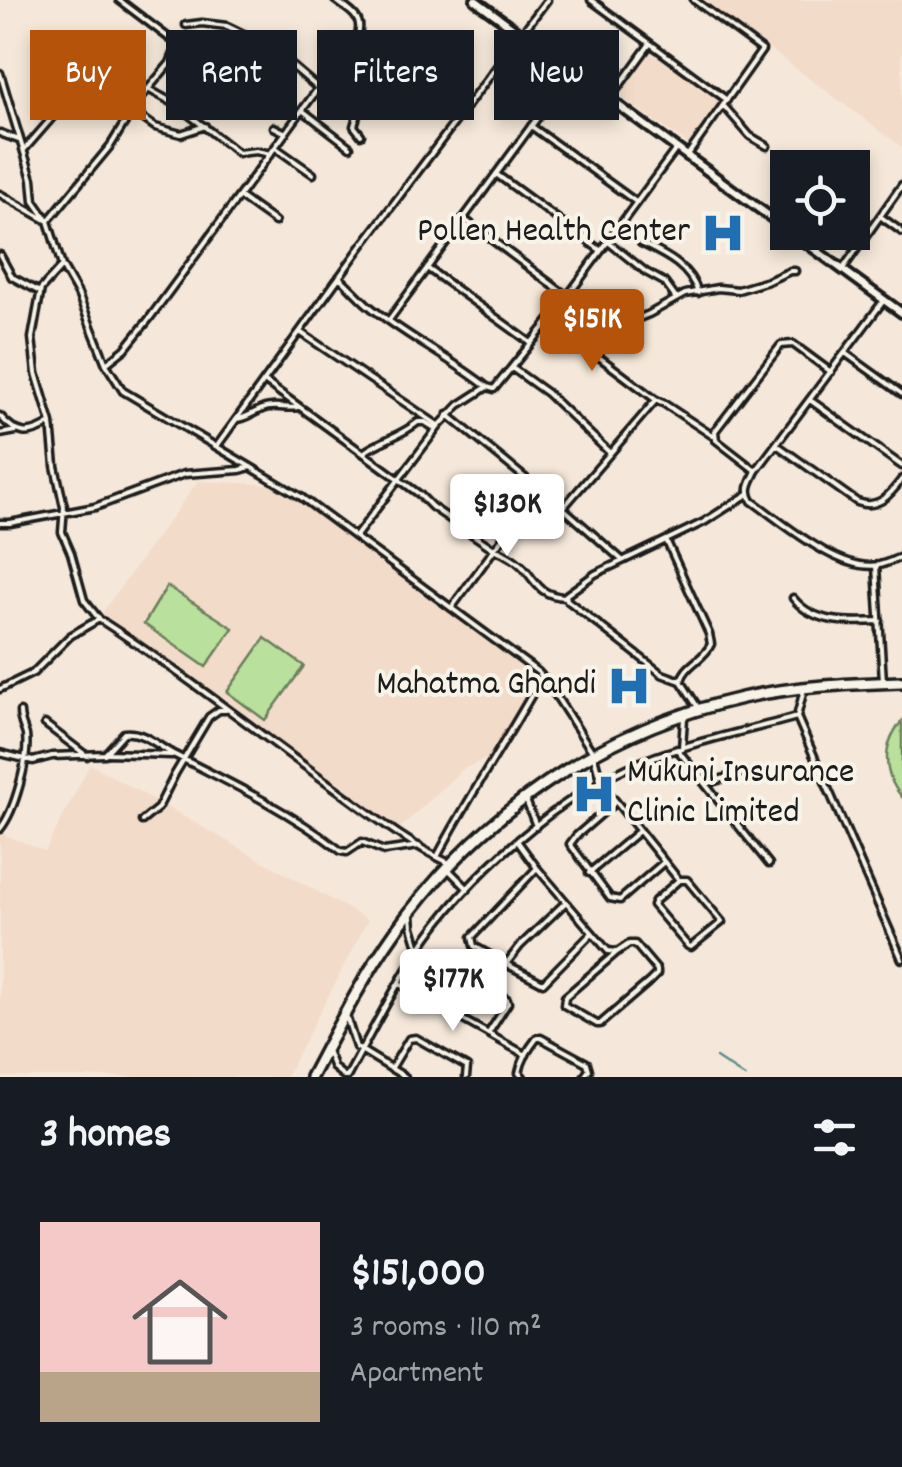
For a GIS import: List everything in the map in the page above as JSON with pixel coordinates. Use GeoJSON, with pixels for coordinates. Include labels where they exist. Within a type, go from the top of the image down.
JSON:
{"type":"FeatureCollection","features":[{"type":"Feature","properties":{"kind":"highway"},"geometry":{"type":"LineString","coordinates":[[311,1077],[381,953],[412,910],[450,866],[525,798],[633,732],[699,709],[804,689],[902,682]]}},
{"type":"Feature","properties":{"kind":"street"},"geometry":{"type":"LineString","coordinates":[[119,0],[177,46],[170,63],[146,92]]}},
{"type":"Feature","properties":{"kind":"street"},"geometry":{"type":"LineString","coordinates":[[336,0],[360,20],[359,30]]}},
{"type":"Feature","properties":{"kind":"street"},"geometry":{"type":"LineString","coordinates":[[475,0],[518,30]]}},
{"type":"Feature","properties":{"kind":"street"},"geometry":{"type":"LineString","coordinates":[[524,30],[547,0]]}},
{"type":"Feature","properties":{"kind":"street"},"geometry":{"type":"LineString","coordinates":[[590,0],[725,103],[750,136],[766,146]]}},
{"type":"Feature","properties":{"kind":"street"},"geometry":{"type":"LineString","coordinates":[[687,156],[762,50],[694,0]]}},
{"type":"Feature","properties":{"kind":"street"},"geometry":{"type":"LineString","coordinates":[[186,26],[227,26],[256,40],[270,42],[317,87]]}},
{"type":"Feature","properties":{"kind":"street"},"geometry":{"type":"LineString","coordinates":[[619,87],[649,44]]}},
{"type":"Feature","properties":{"kind":"street"},"geometry":{"type":"LineString","coordinates":[[217,446],[494,70]]}},
{"type":"Feature","properties":{"kind":"street"},"geometry":{"type":"LineString","coordinates":[[0,73],[22,141],[34,201],[48,221],[62,266],[116,382],[131,398],[301,497],[543,677],[593,753],[601,783],[678,880]]}},
{"type":"Feature","properties":{"kind":"street"},"geometry":{"type":"LineString","coordinates":[[148,89],[186,110],[240,153],[271,154]]}},
{"type":"Feature","properties":{"kind":"street"},"geometry":{"type":"LineString","coordinates":[[106,364],[132,341],[317,89]]}},
{"type":"Feature","properties":{"kind":"street"},"geometry":{"type":"LineString","coordinates":[[619,107],[770,217]]}},
{"type":"Feature","properties":{"kind":"street"},"geometry":{"type":"LineString","coordinates":[[302,110],[350,147]]}},
{"type":"Feature","properties":{"kind":"street"},"geometry":{"type":"LineString","coordinates":[[24,150],[50,120]]}},
{"type":"Feature","properties":{"kind":"street"},"geometry":{"type":"LineString","coordinates":[[48,221],[127,120]]}},
{"type":"Feature","properties":{"kind":"street"},"geometry":{"type":"LineString","coordinates":[[146,120],[181,134],[205,126]]}},
{"type":"Feature","properties":{"kind":"street"},"geometry":{"type":"LineString","coordinates":[[356,120],[354,126],[361,135]]}},
{"type":"Feature","properties":{"kind":"street"},"geometry":{"type":"LineString","coordinates":[[389,320],[536,120]]}},
{"type":"Feature","properties":{"kind":"street"},"geometry":{"type":"LineString","coordinates":[[532,126],[636,202]]}},
{"type":"Feature","properties":{"kind":"street"},"geometry":{"type":"LineString","coordinates":[[274,127],[286,133]]}},
{"type":"Feature","properties":{"kind":"street"},"geometry":{"type":"LineString","coordinates":[[0,132],[22,141]]}},
{"type":"Feature","properties":{"kind":"street"},"geometry":{"type":"LineString","coordinates":[[276,148],[313,174]]}},
{"type":"Feature","properties":{"kind":"street"},"geometry":{"type":"LineString","coordinates":[[339,277],[389,320],[487,388],[494,389],[676,149]]}},
{"type":"Feature","properties":{"kind":"street"},"geometry":{"type":"LineString","coordinates":[[496,174],[600,250]]}},
{"type":"Feature","properties":{"kind":"street"},"geometry":{"type":"LineString","coordinates":[[842,270],[902,185]]}},
{"type":"Feature","properties":{"kind":"street"},"geometry":{"type":"LineString","coordinates":[[0,194],[48,221]]}},
{"type":"Feature","properties":{"kind":"street"},"geometry":{"type":"LineString","coordinates":[[240,197],[275,222]]}},
{"type":"Feature","properties":{"kind":"street"},"geometry":{"type":"LineString","coordinates":[[880,216],[902,232]]}},
{"type":"Feature","properties":{"kind":"street"},"geometry":{"type":"LineString","coordinates":[[464,218],[567,296]]}},
{"type":"Feature","properties":{"kind":"street"},"geometry":{"type":"LineString","coordinates":[[607,241],[664,282],[676,298]]}},
{"type":"Feature","properties":{"kind":"street"},"geometry":{"type":"LineString","coordinates":[[641,243],[680,264],[695,282],[698,293]]}},
{"type":"Feature","properties":{"kind":"street"},"geometry":{"type":"LineString","coordinates":[[815,250],[902,313]]}},
{"type":"Feature","properties":{"kind":"street"},"geometry":{"type":"LineString","coordinates":[[0,255],[12,277],[40,292]]}},
{"type":"Feature","properties":{"kind":"street"},"geometry":{"type":"LineString","coordinates":[[62,266],[40,292],[32,338],[63,500],[62,532],[88,607],[99,619],[226,710],[450,866],[468,889]]}},
{"type":"Feature","properties":{"kind":"street"},"geometry":{"type":"LineString","coordinates":[[427,268],[531,343]]}},
{"type":"Feature","properties":{"kind":"street"},"geometry":{"type":"LineString","coordinates":[[578,342],[649,314],[676,298],[718,288],[738,290],[796,272]]}},
{"type":"Feature","properties":{"kind":"street"},"geometry":{"type":"LineString","coordinates":[[884,300],[756,471],[748,494],[826,552],[876,566],[902,556]]}},
{"type":"Feature","properties":{"kind":"street"},"geometry":{"type":"LineString","coordinates":[[550,320],[656,400],[714,436],[756,471]]}},
{"type":"Feature","properties":{"kind":"street"},"geometry":{"type":"LineString","coordinates":[[299,332],[438,426]]}},
{"type":"Feature","properties":{"kind":"street"},"geometry":{"type":"LineString","coordinates":[[714,436],[781,345],[792,344],[830,372]]}},
{"type":"Feature","properties":{"kind":"street"},"geometry":{"type":"LineString","coordinates":[[845,353],[902,394]]}},
{"type":"Feature","properties":{"kind":"street"},"geometry":{"type":"LineString","coordinates":[[512,368],[547,394],[610,454]]}},
{"type":"Feature","properties":{"kind":"street"},"geometry":{"type":"LineString","coordinates":[[264,381],[426,503],[504,553],[545,592],[557,597],[565,597],[584,581],[704,522],[748,494]]}},
{"type":"Feature","properties":{"kind":"street"},"geometry":{"type":"LineString","coordinates":[[356,536],[438,426],[487,388]]}},
{"type":"Feature","properties":{"kind":"street"},"geometry":{"type":"LineString","coordinates":[[564,508],[656,400]]}},
{"type":"Feature","properties":{"kind":"street"},"geometry":{"type":"LineString","coordinates":[[810,400],[902,466]]}},
{"type":"Feature","properties":{"kind":"street"},"geometry":{"type":"LineString","coordinates":[[237,419],[249,418],[264,407],[301,407]]}},
{"type":"Feature","properties":{"kind":"street"},"geometry":{"type":"LineString","coordinates":[[448,415],[622,560]]}},
{"type":"Feature","properties":{"kind":"street"},"geometry":{"type":"LineString","coordinates":[[0,416],[16,431]]}},
{"type":"Feature","properties":{"kind":"street"},"geometry":{"type":"LineString","coordinates":[[363,452],[406,432],[418,422],[438,426]]}},
{"type":"Feature","properties":{"kind":"street"},"geometry":{"type":"LineString","coordinates":[[0,434],[30,433],[51,424]]}},
{"type":"Feature","properties":{"kind":"street"},"geometry":{"type":"LineString","coordinates":[[776,445],[856,502],[880,503],[902,479]]}},
{"type":"Feature","properties":{"kind":"street"},"geometry":{"type":"LineString","coordinates":[[0,523],[64,513],[125,497],[184,474],[251,467]]}},
{"type":"Feature","properties":{"kind":"street"},"geometry":{"type":"LineString","coordinates":[[452,606],[536,488]]}},
{"type":"Feature","properties":{"kind":"street"},"geometry":{"type":"LineString","coordinates":[[532,498],[543,493]]}},
{"type":"Feature","properties":{"kind":"street"},"geometry":{"type":"LineString","coordinates":[[666,541],[711,644],[685,670],[681,681]]}},
{"type":"Feature","properties":{"kind":"street"},"geometry":{"type":"LineString","coordinates":[[876,566],[883,682]]}},
{"type":"Feature","properties":{"kind":"street"},"geometry":{"type":"LineString","coordinates":[[565,597],[662,674],[681,681],[699,709]]}},
{"type":"Feature","properties":{"kind":"street"},"geometry":{"type":"LineString","coordinates":[[793,598],[830,620],[880,621]]}},
{"type":"Feature","properties":{"kind":"street"},"geometry":{"type":"LineString","coordinates":[[1,691],[33,673],[70,636],[99,619]]}},
{"type":"Feature","properties":{"kind":"street"},"geometry":{"type":"LineString","coordinates":[[804,689],[797,717],[902,959]]}},
{"type":"Feature","properties":{"kind":"street"},"geometry":{"type":"LineString","coordinates":[[437,857],[532,696]]}},
{"type":"Feature","properties":{"kind":"street"},"geometry":{"type":"LineString","coordinates":[[142,821],[158,808],[209,717],[226,710]]}},
{"type":"Feature","properties":{"kind":"street"},"geometry":{"type":"LineString","coordinates":[[0,830],[20,784],[26,733],[20,712]]}},
{"type":"Feature","properties":{"kind":"street"},"geometry":{"type":"LineString","coordinates":[[685,714],[680,748],[770,864]]}},
{"type":"Feature","properties":{"kind":"street"},"geometry":{"type":"LineString","coordinates":[[326,1049],[334,1068],[346,1077],[398,984],[452,905],[536,826],[584,792],[640,762],[797,717]]}},
{"type":"Feature","properties":{"kind":"street"},"geometry":{"type":"LineString","coordinates":[[45,724],[87,756]]}},
{"type":"Feature","properties":{"kind":"street"},"geometry":{"type":"LineString","coordinates":[[107,753],[122,735],[135,732],[269,802],[344,852],[362,842],[384,851],[419,846]]}},
{"type":"Feature","properties":{"kind":"street"},"geometry":{"type":"LineString","coordinates":[[0,753],[36,761],[52,756],[107,753],[177,756]]}},
{"type":"Feature","properties":{"kind":"street"},"geometry":{"type":"LineString","coordinates":[[705,784],[744,772]]}},
{"type":"Feature","properties":{"kind":"street"},"geometry":{"type":"LineString","coordinates":[[525,798],[536,826]]}},
{"type":"Feature","properties":{"kind":"street"},"geometry":{"type":"LineString","coordinates":[[615,803],[570,841],[570,847],[610,898],[620,900],[664,862]]}},
{"type":"Feature","properties":{"kind":"street"},"geometry":{"type":"LineString","coordinates":[[590,873],[639,832]]}},
{"type":"Feature","properties":{"kind":"street"},"geometry":{"type":"LineString","coordinates":[[518,842],[608,952],[636,944],[657,974],[597,1024],[564,1004],[564,997],[617,952]]}},
{"type":"Feature","properties":{"kind":"street"},"geometry":{"type":"LineString","coordinates":[[537,868],[472,938],[474,946],[543,983],[592,933]]}},
{"type":"Feature","properties":{"kind":"street"},"geometry":{"type":"LineString","coordinates":[[678,880],[688,880],[722,920],[691,947],[654,905],[678,880]]}},
{"type":"Feature","properties":{"kind":"street"},"geometry":{"type":"LineString","coordinates":[[506,964],[566,902]]}},
{"type":"Feature","properties":{"kind":"street"},"geometry":{"type":"LineString","coordinates":[[412,910],[419,950]]}},
{"type":"Feature","properties":{"kind":"street"},"geometry":{"type":"LineString","coordinates":[[428,1001],[447,970],[455,971],[507,1000],[488,1034]]}},
{"type":"Feature","properties":{"kind":"street"},"geometry":{"type":"LineString","coordinates":[[398,984],[526,1055]]}},
{"type":"Feature","properties":{"kind":"street"},"geometry":{"type":"LineString","coordinates":[[346,1014],[352,1037],[361,1051],[405,1077]]}},
{"type":"Feature","properties":{"kind":"street"},"geometry":{"type":"LineString","coordinates":[[391,1069],[409,1039],[416,1038],[468,1067],[466,1077]]}},
{"type":"Feature","properties":{"kind":"street"},"geometry":{"type":"LineString","coordinates":[[522,1077],[519,1069],[537,1038],[587,1063],[589,1070],[584,1077]]}},
{"type":"Feature","properties":{"kind":"shaded area"},"geometry":{"type":"Polygon","coordinates":[[[703,0],[902,0],[902,147],[703,0]]]}},
{"type":"Feature","properties":{"kind":"shaded area"},"geometry":{"type":"Polygon","coordinates":[[[651,50],[723,103],[691,146],[619,96],[651,50]]]}},
{"type":"Feature","properties":{"kind":"shaded area"},"geometry":{"type":"Polygon","coordinates":[[[198,481],[276,487],[532,671],[536,687],[489,758],[463,769],[399,829],[101,614],[198,481]]]}},
{"type":"Feature","properties":{"kind":"shaded area"},"geometry":{"type":"Polygon","coordinates":[[[90,764],[368,920],[286,1077],[0,1077],[0,833],[45,851],[90,764]]]}},
{"type":"Feature","properties":{"kind":"green space"},"geometry":{"type":"Polygon","coordinates":[[[167,586],[233,628],[206,667],[144,624],[167,586]]]}},
{"type":"Feature","properties":{"kind":"green space"},"geometry":{"type":"Polygon","coordinates":[[[265,638],[304,666],[265,720],[227,692],[265,638]]]}},
{"type":"Feature","properties":{"kind":"green space"},"geometry":{"type":"Polygon","coordinates":[[[902,721],[902,797],[891,778],[887,759],[891,739],[902,721]]]}},
{"type":"Feature","properties":{"kind":"waterway"},"geometry":{"type":"LineString","coordinates":[[716,1058],[745,1077]]}},
{"type":"Feature","properties":{"kind":"place","name":"Pollen Health Center"},"geometry":{"type":"Point","coordinates":[723,233]}},
{"type":"Feature","properties":{"kind":"place","name":"Mahatma Ghandi"},"geometry":{"type":"Point","coordinates":[629,686]}},
{"type":"Feature","properties":{"kind":"place","name":"Mukuni Insurance Clinic Limited"},"geometry":{"type":"Point","coordinates":[594,794]}}]}
